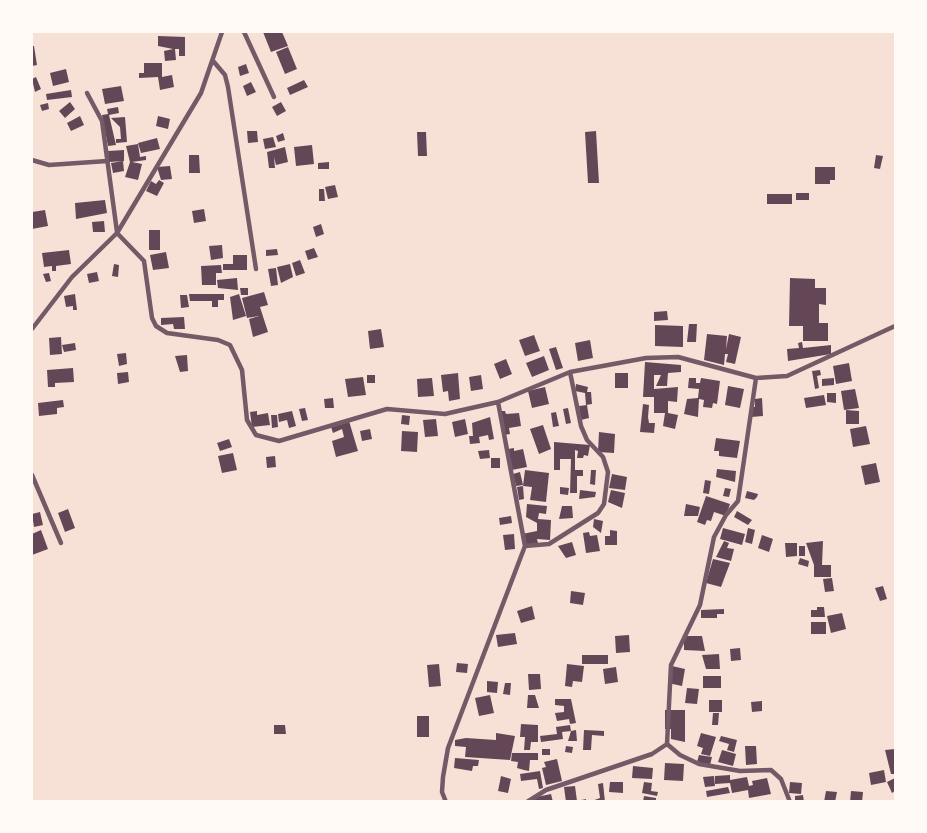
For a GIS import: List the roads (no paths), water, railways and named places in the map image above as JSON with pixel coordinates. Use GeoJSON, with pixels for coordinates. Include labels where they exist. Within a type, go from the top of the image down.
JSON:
{"type":"FeatureCollection","features":[{"type":"Feature","properties":{"kind":"street"},"geometry":{"type":"LineString","coordinates":[[32,329],[72,276],[117,233],[201,93],[214,62],[222,32]]}},
{"type":"Feature","properties":{"kind":"street"},"geometry":{"type":"LineString","coordinates":[[244,32],[274,97]]}},
{"type":"Feature","properties":{"kind":"street"},"geometry":{"type":"LineString","coordinates":[[214,62],[225,75],[228,87],[257,269]]}},
{"type":"Feature","properties":{"kind":"street"},"geometry":{"type":"LineString","coordinates":[[87,93],[100,113],[117,233],[144,261],[152,318],[156,326],[167,333],[218,340],[230,345],[242,370],[247,420],[256,435],[269,441],[279,441],[387,409],[445,414],[498,402],[570,372],[646,358],[678,357],[756,378],[787,376],[895,326]]}},
{"type":"Feature","properties":{"kind":"street"},"geometry":{"type":"LineString","coordinates":[[32,160],[49,165],[107,161]]}},
{"type":"Feature","properties":{"kind":"street"},"geometry":{"type":"LineString","coordinates":[[525,546],[549,544],[598,513],[604,504],[608,472],[603,457],[587,440],[581,426],[570,372]]}},
{"type":"Feature","properties":{"kind":"street"},"geometry":{"type":"LineString","coordinates":[[667,744],[671,665],[700,606],[715,537],[726,515],[738,501],[756,378]]}},
{"type":"Feature","properties":{"kind":"street"},"geometry":{"type":"LineString","coordinates":[[446,802],[442,792],[448,748],[525,546],[498,402]]}},
{"type":"Feature","properties":{"kind":"street"},"geometry":{"type":"LineString","coordinates":[[32,475],[61,543]]}},
{"type":"Feature","properties":{"kind":"street"},"geometry":{"type":"LineString","coordinates":[[527,802],[546,790],[652,754],[667,744]]}},
{"type":"Feature","properties":{"kind":"street"},"geometry":{"type":"LineString","coordinates":[[667,744],[680,755],[708,766],[740,771],[771,770],[781,779],[790,802]]}}]}
